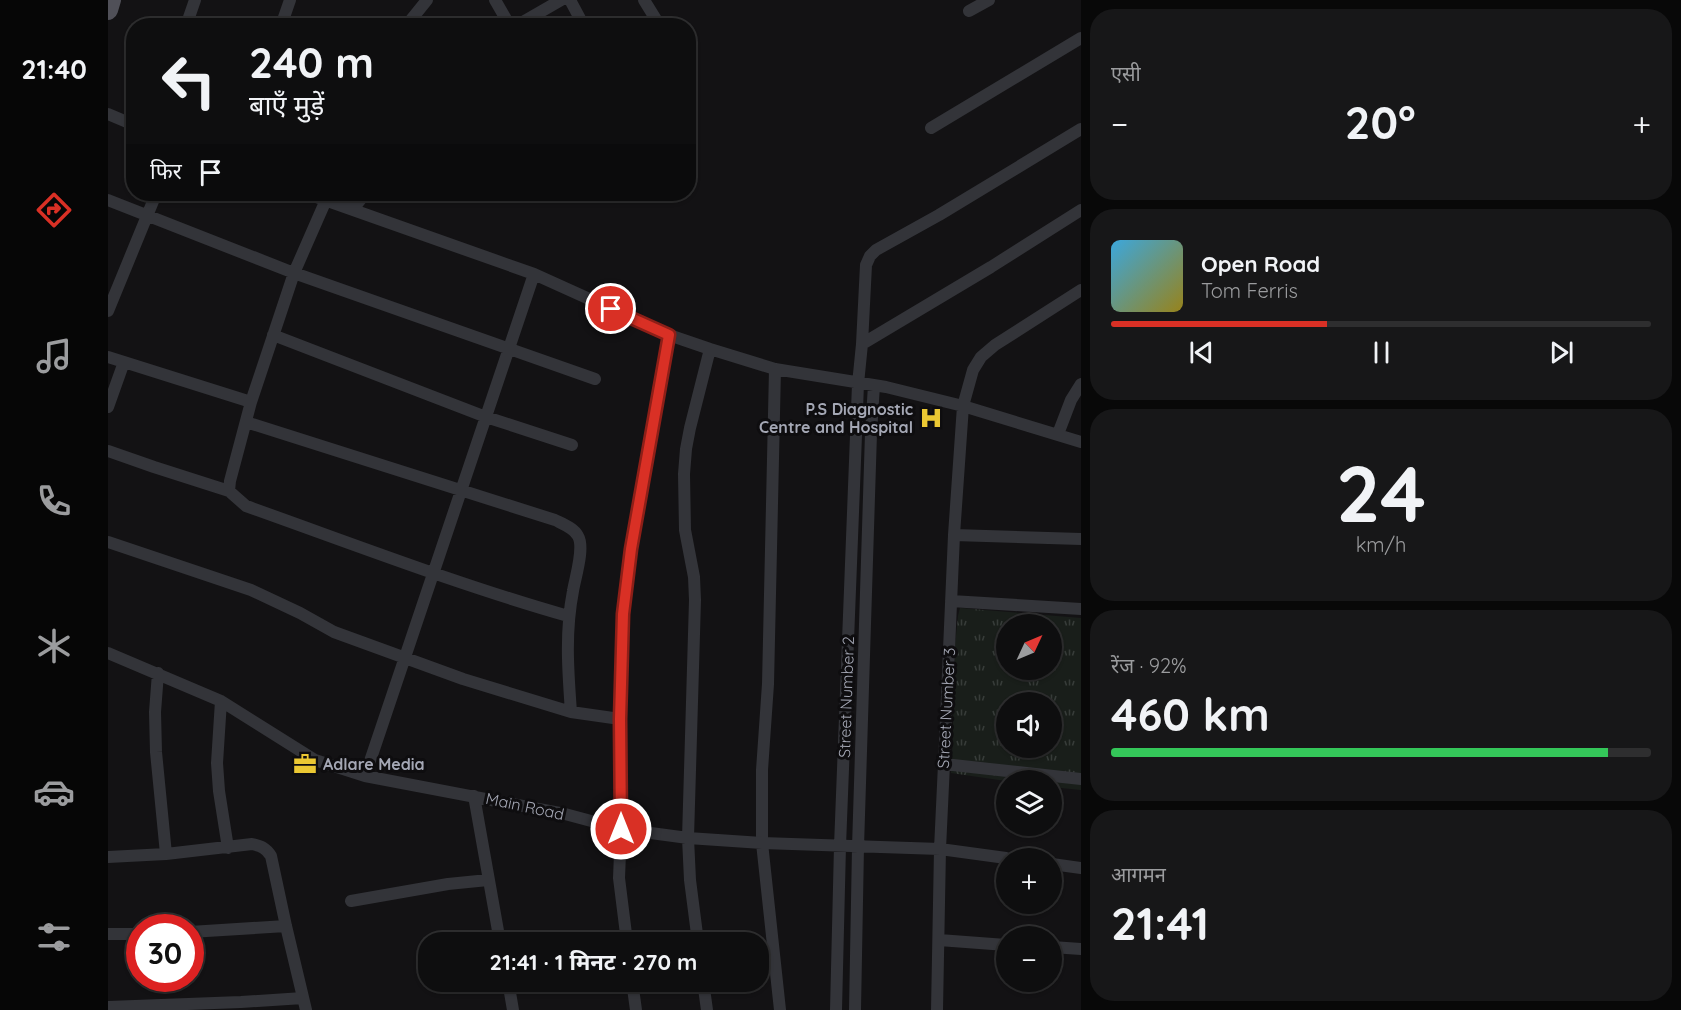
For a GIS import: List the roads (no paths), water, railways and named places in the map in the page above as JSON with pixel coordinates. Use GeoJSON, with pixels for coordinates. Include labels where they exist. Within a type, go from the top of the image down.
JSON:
{"type":"FeatureCollection","features":[{"type":"Feature","properties":{"kind":"main road"},"geometry":{"type":"LineString","coordinates":[[108,10],[111,0]]}},
{"type":"Feature","properties":{"kind":"street"},"geometry":{"type":"LineString","coordinates":[[189,18],[195,0]]}},
{"type":"Feature","properties":{"kind":"street"},"geometry":{"type":"LineString","coordinates":[[284,18],[290,0]]}},
{"type":"Feature","properties":{"kind":"street"},"geometry":{"type":"LineString","coordinates":[[412,18],[427,0]]}},
{"type":"Feature","properties":{"kind":"street"},"geometry":{"type":"LineString","coordinates":[[495,0],[502,18]]}},
{"type":"Feature","properties":{"kind":"street"},"geometry":{"type":"LineString","coordinates":[[530,18],[561,0]]}},
{"type":"Feature","properties":{"kind":"street"},"geometry":{"type":"LineString","coordinates":[[570,0],[580,18]]}},
{"type":"Feature","properties":{"kind":"street"},"geometry":{"type":"LineString","coordinates":[[644,0],[655,18]]}},
{"type":"Feature","properties":{"kind":"street"},"geometry":{"type":"LineString","coordinates":[[969,11],[989,0]]}},
{"type":"Feature","properties":{"kind":"street"},"geometry":{"type":"LineString","coordinates":[[931,128],[1081,38]]}},
{"type":"Feature","properties":{"kind":"street"},"geometry":{"type":"LineString","coordinates":[[108,114],[126,121]]}},
{"type":"Feature","properties":{"kind":"street","name":"Street Number 2"},"geometry":{"type":"LineString","coordinates":[[836,1010],[858,384],[866,265],[876,250],[939,215],[1081,129]]}},
{"type":"Feature","properties":{"kind":"street"},"geometry":{"type":"LineString","coordinates":[[108,200],[294,273],[595,379]]}},
{"type":"Feature","properties":{"kind":"street"},"geometry":{"type":"LineString","coordinates":[[108,311],[154,201]]}},
{"type":"Feature","properties":{"kind":"street"},"geometry":{"type":"LineString","coordinates":[[229,491],[251,402],[273,335],[294,273],[326,201]]}},
{"type":"Feature","properties":{"kind":"street"},"geometry":{"type":"LineString","coordinates":[[329,201],[534,274],[669,335],[710,349],[776,369],[874,385],[963,406],[1081,442]]}},
{"type":"Feature","properties":{"kind":"street"},"geometry":{"type":"LineString","coordinates":[[353,208],[359,201]]}},
{"type":"Feature","properties":{"kind":"street"},"geometry":{"type":"LineString","coordinates":[[862,344],[1081,210]]}},
{"type":"Feature","properties":{"kind":"street"},"geometry":{"type":"LineString","coordinates":[[365,776],[534,274]]}},
{"type":"Feature","properties":{"kind":"street","name":"Street Number 3"},"geometry":{"type":"LineString","coordinates":[[937,1010],[940,849],[954,535],[963,406],[973,370],[981,357],[995,345],[1081,290]]}},
{"type":"Feature","properties":{"kind":"street"},"geometry":{"type":"LineString","coordinates":[[273,335],[486,417],[572,445]]}},
{"type":"Feature","properties":{"kind":"street"},"geometry":{"type":"LineString","coordinates":[[626,932],[619,878],[623,614],[631,549],[669,335]]}},
{"type":"Feature","properties":{"kind":"street"},"geometry":{"type":"LineString","coordinates":[[697,932],[690,880],[688,838],[695,600],[694,578],[685,530],[684,474],[690,428],[710,349]]}},
{"type":"Feature","properties":{"kind":"street"},"geometry":{"type":"LineString","coordinates":[[108,357],[251,402]]}},
{"type":"Feature","properties":{"kind":"street"},"geometry":{"type":"LineString","coordinates":[[108,407],[124,362]]}},
{"type":"Feature","properties":{"kind":"street"},"geometry":{"type":"LineString","coordinates":[[776,369],[768,684],[762,770],[762,843],[780,1010]]}},
{"type":"Feature","properties":{"kind":"street"},"geometry":{"type":"LineString","coordinates":[[1058,434],[1071,400],[1081,384]]}},
{"type":"Feature","properties":{"kind":"street"},"geometry":{"type":"LineString","coordinates":[[855,1010],[858,847],[874,385]]}},
{"type":"Feature","properties":{"kind":"street"},"geometry":{"type":"LineString","coordinates":[[246,422],[555,520],[578,535],[580,556],[568,616],[567,655],[571,712]]}},
{"type":"Feature","properties":{"kind":"street"},"geometry":{"type":"LineString","coordinates":[[108,451],[229,491],[246,506],[434,573],[568,616]]}},
{"type":"Feature","properties":{"kind":"street"},"geometry":{"type":"LineString","coordinates":[[954,535],[1081,540]]}},
{"type":"Feature","properties":{"kind":"street"},"geometry":{"type":"LineString","coordinates":[[108,542],[251,590],[300,613],[333,632],[463,679],[571,712],[620,719]]}},
{"type":"Feature","properties":{"kind":"street"},"geometry":{"type":"LineString","coordinates":[[951,601],[1081,609]]}},
{"type":"Feature","properties":{"kind":"street","name":"Main Road"},"geometry":{"type":"LineString","coordinates":[[108,653],[221,701],[315,760],[365,776],[565,814],[621,829],[688,838],[940,849],[996,857]]}},
{"type":"Feature","properties":{"kind":"street"},"geometry":{"type":"LineString","coordinates":[[158,673],[155,712],[156,752],[166,854]]}},
{"type":"Feature","properties":{"kind":"street"},"geometry":{"type":"LineString","coordinates":[[221,701],[217,763],[228,848]]}},
{"type":"Feature","properties":{"kind":"street"},"geometry":{"type":"LineString","coordinates":[[944,764],[1081,779]]}},
{"type":"Feature","properties":{"kind":"street"},"geometry":{"type":"LineString","coordinates":[[474,796],[498,932]]}},
{"type":"Feature","properties":{"kind":"street"},"geometry":{"type":"LineString","coordinates":[[108,857],[166,854],[252,844],[262,846],[272,856],[305,1004],[241,1002],[108,1007]]}},
{"type":"Feature","properties":{"kind":"street"},"geometry":{"type":"LineString","coordinates":[[1062,865],[1081,868]]}},
{"type":"Feature","properties":{"kind":"street"},"geometry":{"type":"LineString","coordinates":[[351,901],[448,884],[488,880]]}},
{"type":"Feature","properties":{"kind":"street"},"geometry":{"type":"LineString","coordinates":[[204,931],[286,926]]}},
{"type":"Feature","properties":{"kind":"street"},"geometry":{"type":"LineString","coordinates":[[108,934],[126,933]]}},
{"type":"Feature","properties":{"kind":"street"},"geometry":{"type":"LineString","coordinates":[[939,940],[996,944]]}},
{"type":"Feature","properties":{"kind":"street"},"geometry":{"type":"LineString","coordinates":[[1062,948],[1081,949]]}},
{"type":"Feature","properties":{"kind":"street"},"geometry":{"type":"LineString","coordinates":[[510,992],[513,1010]]}},
{"type":"Feature","properties":{"kind":"street"},"geometry":{"type":"LineString","coordinates":[[634,992],[636,1010]]}},
{"type":"Feature","properties":{"kind":"street"},"geometry":{"type":"LineString","coordinates":[[705,992],[707,1010]]}},
{"type":"Feature","properties":{"kind":"place","name":"P.S Diagnostic Centre and Hospital"},"geometry":{"type":"Point","coordinates":[931,418]}},
{"type":"Feature","properties":{"kind":"place","name":"Adlare Media"},"geometry":{"type":"Point","coordinates":[305,764]}}]}
